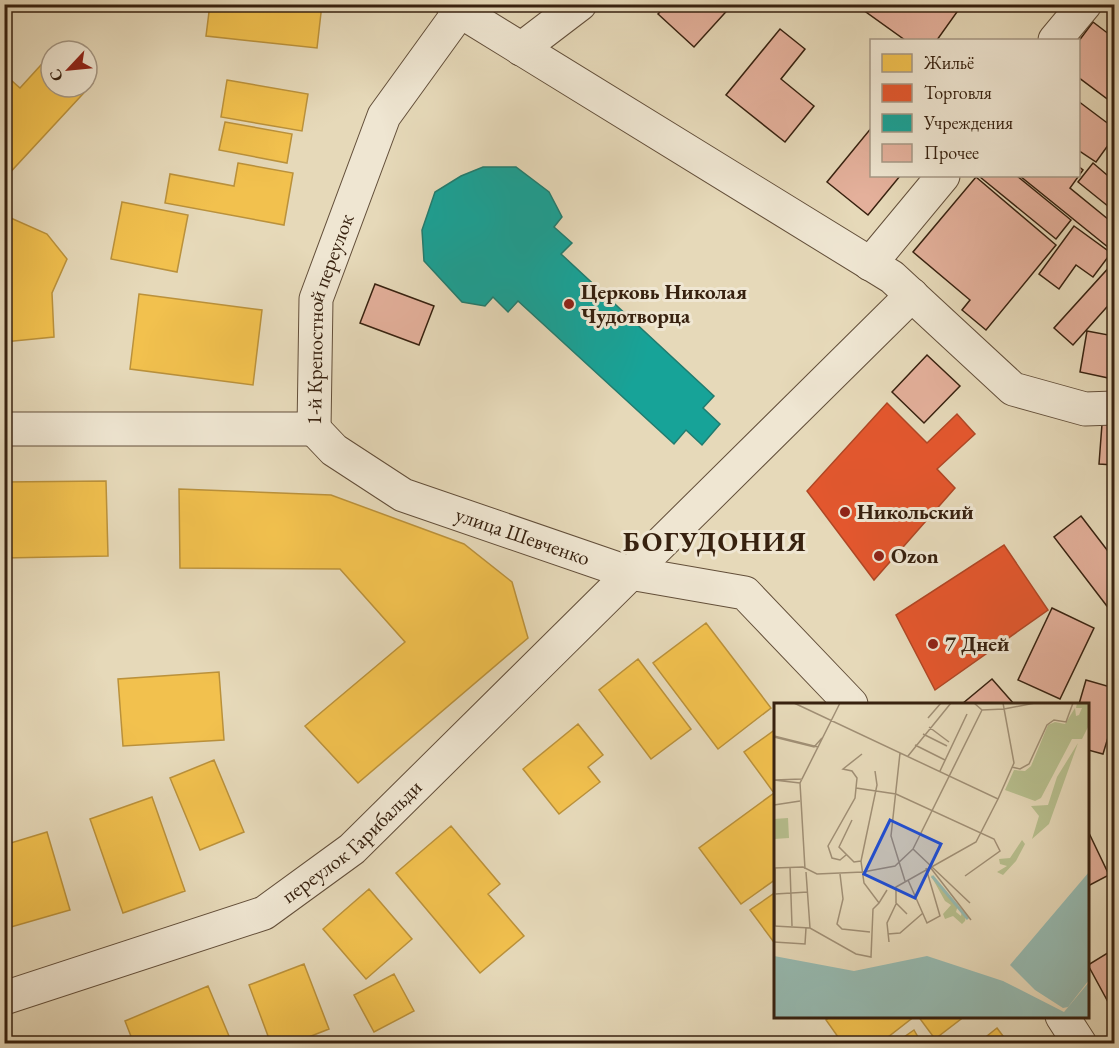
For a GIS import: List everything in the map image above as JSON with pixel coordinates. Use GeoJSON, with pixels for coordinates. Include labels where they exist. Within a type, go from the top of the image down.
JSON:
{"type":"FeatureCollection","features":[{"type":"Feature","properties":{"kind":"street"},"geometry":{"type":"LineString","coordinates":[[521,49],[579,4]]}},
{"type":"Feature","properties":{"kind":"street"},"geometry":{"type":"LineString","coordinates":[[1056,39],[1084,4]]}},
{"type":"Feature","properties":{"kind":"street"},"geometry":{"type":"LineString","coordinates":[[459,6],[521,49],[891,279],[1013,388],[1085,409],[1114,408]]}},
{"type":"Feature","properties":{"kind":"street","name":"1-й Крепостной переулок"},"geometry":{"type":"LineString","coordinates":[[4,429],[314,429],[316,299],[384,116],[459,6]]}},
{"type":"Feature","properties":{"kind":"street"},"geometry":{"type":"LineString","coordinates":[[891,279],[942,177]]}},
{"type":"Feature","properties":{"kind":"street","name":"переулок Гарибальди"},"geometry":{"type":"LineString","coordinates":[[4,998],[264,913],[352,849],[630,573],[891,279]]}},
{"type":"Feature","properties":{"kind":"street","name":"улица Шевченко"},"geometry":{"type":"LineString","coordinates":[[314,429],[334,450],[404,495],[630,573],[745,593],[849,703]]}},
{"type":"Feature","properties":{"kind":"street"},"geometry":{"type":"LineString","coordinates":[[1063,1018],[1080,1044]]}},
{"type":"Feature","properties":{"kind":"building: Жильё"},"geometry":{"type":"Polygon","coordinates":[[[210,4],[322,4],[317,48],[206,36],[210,4]]]}},
{"type":"Feature","properties":{"kind":"building: Жильё"},"geometry":{"type":"Polygon","coordinates":[[[39,67],[39,99],[78,99],[4,179],[4,74],[20,88],[39,67]]]}},
{"type":"Feature","properties":{"kind":"building: Жильё"},"geometry":{"type":"Polygon","coordinates":[[[227,80],[308,94],[302,131],[221,117],[227,80]]]}},
{"type":"Feature","properties":{"kind":"building: Жильё"},"geometry":{"type":"Polygon","coordinates":[[[225,122],[292,134],[287,163],[219,150],[225,122]]]}},
{"type":"Feature","properties":{"kind":"building: Жильё"},"geometry":{"type":"Polygon","coordinates":[[[238,163],[293,173],[284,225],[165,203],[170,174],[234,186],[238,163]]]}},
{"type":"Feature","properties":{"kind":"building: Жильё"},"geometry":{"type":"Polygon","coordinates":[[[122,202],[188,215],[177,272],[111,259],[122,202]]]}},
{"type":"Feature","properties":{"kind":"building: Жильё"},"geometry":{"type":"Polygon","coordinates":[[[4,215],[47,234],[67,259],[52,293],[54,337],[4,342],[4,215]]]}},
{"type":"Feature","properties":{"kind":"building: Жильё"},"geometry":{"type":"Polygon","coordinates":[[[139,294],[262,310],[253,385],[130,369],[139,294]]]}},
{"type":"Feature","properties":{"kind":"building: Жильё"},"geometry":{"type":"Polygon","coordinates":[[[106,481],[108,556],[4,558],[4,482],[106,481]]]}},
{"type":"Feature","properties":{"kind":"building: Жильё"},"geometry":{"type":"Polygon","coordinates":[[[179,489],[331,495],[464,544],[512,582],[528,638],[358,783],[305,726],[405,642],[340,569],[180,568],[179,489]]]}},
{"type":"Feature","properties":{"kind":"building: Жильё"},"geometry":{"type":"Polygon","coordinates":[[[706,623],[771,708],[718,749],[653,663],[706,623]]]}},
{"type":"Feature","properties":{"kind":"building: Жильё"},"geometry":{"type":"Polygon","coordinates":[[[638,659],[691,729],[651,759],[599,690],[638,659]]]}},
{"type":"Feature","properties":{"kind":"building: Жильё"},"geometry":{"type":"Polygon","coordinates":[[[219,672],[224,740],[123,746],[118,679],[219,672]]]}},
{"type":"Feature","properties":{"kind":"building: Жильё"},"geometry":{"type":"Polygon","coordinates":[[[578,724],[603,755],[588,767],[600,782],[559,814],[523,769],[578,724]]]}},
{"type":"Feature","properties":{"kind":"building: Жильё"},"geometry":{"type":"Polygon","coordinates":[[[774,730],[774,793],[744,752],[774,730]]]}},
{"type":"Feature","properties":{"kind":"building: Жильё"},"geometry":{"type":"Polygon","coordinates":[[[214,760],[244,832],[200,850],[170,778],[214,760]]]}},
{"type":"Feature","properties":{"kind":"building: Жильё"},"geometry":{"type":"Polygon","coordinates":[[[774,793],[774,880],[741,904],[699,848],[774,793]]]}},
{"type":"Feature","properties":{"kind":"building: Жильё"},"geometry":{"type":"Polygon","coordinates":[[[152,797],[185,891],[123,913],[90,819],[152,797]]]}},
{"type":"Feature","properties":{"kind":"building: Жильё"},"geometry":{"type":"Polygon","coordinates":[[[451,826],[500,884],[488,894],[524,936],[480,973],[396,873],[451,826]]]}},
{"type":"Feature","properties":{"kind":"building: Жильё"},"geometry":{"type":"Polygon","coordinates":[[[47,832],[70,910],[4,929],[4,845],[47,832]]]}},
{"type":"Feature","properties":{"kind":"building: Жильё"},"geometry":{"type":"Polygon","coordinates":[[[369,889],[412,939],[366,979],[323,929],[369,889]]]}},
{"type":"Feature","properties":{"kind":"building: Жильё"},"geometry":{"type":"Polygon","coordinates":[[[774,893],[774,942],[750,910],[774,893]]]}},
{"type":"Feature","properties":{"kind":"building: Жильё"},"geometry":{"type":"Polygon","coordinates":[[[304,964],[329,1029],[291,1044],[271,1044],[249,985],[304,964]]]}},
{"type":"Feature","properties":{"kind":"building: Жильё"},"geometry":{"type":"Polygon","coordinates":[[[394,974],[414,1011],[374,1032],[354,995],[394,974]]]}},
{"type":"Feature","properties":{"kind":"building: Жильё"},"geometry":{"type":"Polygon","coordinates":[[[208,986],[229,1036],[210,1044],[134,1044],[125,1021],[208,986]]]}},
{"type":"Feature","properties":{"kind":"building: Жильё"},"geometry":{"type":"Polygon","coordinates":[[[828,1018],[912,1018],[879,1044],[843,1044],[826,1020],[828,1018]]]}},
{"type":"Feature","properties":{"kind":"building: Жильё"},"geometry":{"type":"Polygon","coordinates":[[[919,1018],[962,1018],[935,1039],[919,1018]]]}},
{"type":"Feature","properties":{"kind":"building: Жильё"},"geometry":{"type":"Polygon","coordinates":[[[997,1028],[1009,1044],[977,1044],[997,1028]]]}},
{"type":"Feature","properties":{"kind":"building: Жильё"},"geometry":{"type":"Polygon","coordinates":[[[914,1030],[922,1044],[894,1044],[914,1030]]]}},
{"type":"Feature","properties":{"kind":"building: Торговля"},"geometry":{"type":"Polygon","coordinates":[[[887,403],[927,443],[957,414],[975,434],[937,469],[955,488],[874,580],[807,491],[887,403]]]}},
{"type":"Feature","properties":{"kind":"building: Торговля"},"geometry":{"type":"Polygon","coordinates":[[[1004,545],[1048,610],[935,690],[896,615],[1004,545]]]}},
{"type":"Feature","properties":{"kind":"building: Учреждения","name":"Церковь Николая Чудотворца"},"geometry":{"type":"Polygon","coordinates":[[[483,167],[516,167],[549,192],[562,217],[554,227],[572,243],[561,254],[714,396],[703,408],[720,424],[702,445],[686,430],[674,444],[518,301],[508,312],[493,297],[485,306],[462,302],[424,261],[422,230],[435,192],[461,176],[483,167]]]}},
{"type":"Feature","properties":{"kind":"building: Прочее"},"geometry":{"type":"Polygon","coordinates":[[[667,4],[733,4],[694,47],[658,14],[667,4]]]}},
{"type":"Feature","properties":{"kind":"building: Прочее"},"geometry":{"type":"Polygon","coordinates":[[[861,4],[947,4],[957,12],[938,39],[904,39],[859,7],[861,4]]]}},
{"type":"Feature","properties":{"kind":"building: Прочее"},"geometry":{"type":"Polygon","coordinates":[[[1093,22],[1114,38],[1114,104],[1080,78],[1080,39],[1093,22]]]}},
{"type":"Feature","properties":{"kind":"building: Прочее"},"geometry":{"type":"Polygon","coordinates":[[[780,29],[805,49],[781,79],[814,106],[785,142],[726,95],[780,29]]]}},
{"type":"Feature","properties":{"kind":"building: Прочее"},"geometry":{"type":"Polygon","coordinates":[[[1080,102],[1114,128],[1114,137],[1096,162],[1080,151],[1080,102]]]}},
{"type":"Feature","properties":{"kind":"building: Прочее"},"geometry":{"type":"Polygon","coordinates":[[[870,129],[870,177],[899,177],[868,215],[827,182],[870,129]]]}},
{"type":"Feature","properties":{"kind":"building: Прочее"},"geometry":{"type":"Polygon","coordinates":[[[1093,163],[1114,181],[1114,211],[1078,182],[1093,163]]]}},
{"type":"Feature","properties":{"kind":"building: Прочее"},"geometry":{"type":"Polygon","coordinates":[[[976,177],[1056,245],[986,330],[962,310],[970,300],[913,252],[976,177]]]}},
{"type":"Feature","properties":{"kind":"building: Прочее"},"geometry":{"type":"Polygon","coordinates":[[[980,177],[1018,177],[1071,220],[1056,239],[980,177]]]}},
{"type":"Feature","properties":{"kind":"building: Прочее"},"geometry":{"type":"Polygon","coordinates":[[[1021,177],[1078,177],[1070,188],[1114,224],[1114,252],[1021,177]]]}},
{"type":"Feature","properties":{"kind":"building: Прочее"},"geometry":{"type":"Polygon","coordinates":[[[1074,226],[1111,253],[1093,277],[1076,265],[1059,289],[1039,274],[1074,226]]]}},
{"type":"Feature","properties":{"kind":"building: Прочее"},"geometry":{"type":"Polygon","coordinates":[[[1113,263],[1114,299],[1073,345],[1054,328],[1113,263]]]}},
{"type":"Feature","properties":{"kind":"building: Прочее"},"geometry":{"type":"Polygon","coordinates":[[[375,284],[434,306],[419,345],[360,323],[375,284]]]}},
{"type":"Feature","properties":{"kind":"building: Прочее"},"geometry":{"type":"Polygon","coordinates":[[[1087,331],[1114,336],[1113,379],[1080,372],[1087,331]]]}},
{"type":"Feature","properties":{"kind":"building: Прочее"},"geometry":{"type":"Polygon","coordinates":[[[927,355],[960,386],[924,423],[892,392],[927,355]]]}},
{"type":"Feature","properties":{"kind":"building: Прочее"},"geometry":{"type":"Polygon","coordinates":[[[1102,424],[1114,425],[1114,465],[1099,464],[1102,424]]]}},
{"type":"Feature","properties":{"kind":"building: Прочее"},"geometry":{"type":"Polygon","coordinates":[[[1081,516],[1114,559],[1113,614],[1054,537],[1081,516]]]}},
{"type":"Feature","properties":{"kind":"building: Прочее"},"geometry":{"type":"Polygon","coordinates":[[[1052,608],[1094,628],[1060,699],[1018,680],[1052,608]]]}},
{"type":"Feature","properties":{"kind":"building: Прочее"},"geometry":{"type":"Polygon","coordinates":[[[992,679],[1013,703],[963,703],[992,679]]]}},
{"type":"Feature","properties":{"kind":"building: Прочее"},"geometry":{"type":"Polygon","coordinates":[[[1086,680],[1114,688],[1114,735],[1109,734],[1103,754],[1089,750],[1089,703],[1079,703],[1086,680]]]}},
{"type":"Feature","properties":{"kind":"building: Прочее"},"geometry":{"type":"Polygon","coordinates":[[[1089,833],[1109,875],[1089,885],[1089,833]]]}},
{"type":"Feature","properties":{"kind":"building: Прочее"},"geometry":{"type":"Polygon","coordinates":[[[1114,949],[1114,1013],[1089,967],[1089,964],[1114,949]]]}},
{"type":"Feature","properties":{"kind":"place","name":"Церковь Николая Чудотворца"},"geometry":{"type":"Point","coordinates":[569,304]}},
{"type":"Feature","properties":{"kind":"place","name":"Никольский"},"geometry":{"type":"Point","coordinates":[845,512]}},
{"type":"Feature","properties":{"kind":"place","name":"Ozon"},"geometry":{"type":"Point","coordinates":[879,556]}},
{"type":"Feature","properties":{"kind":"place","name":"7 Дней"},"geometry":{"type":"Point","coordinates":[933,644]}},
{"type":"Feature","properties":{"kind":"district","name":"БОГУДОНИЯ"},"geometry":{"type":"Point","coordinates":[715,542]}}]}
